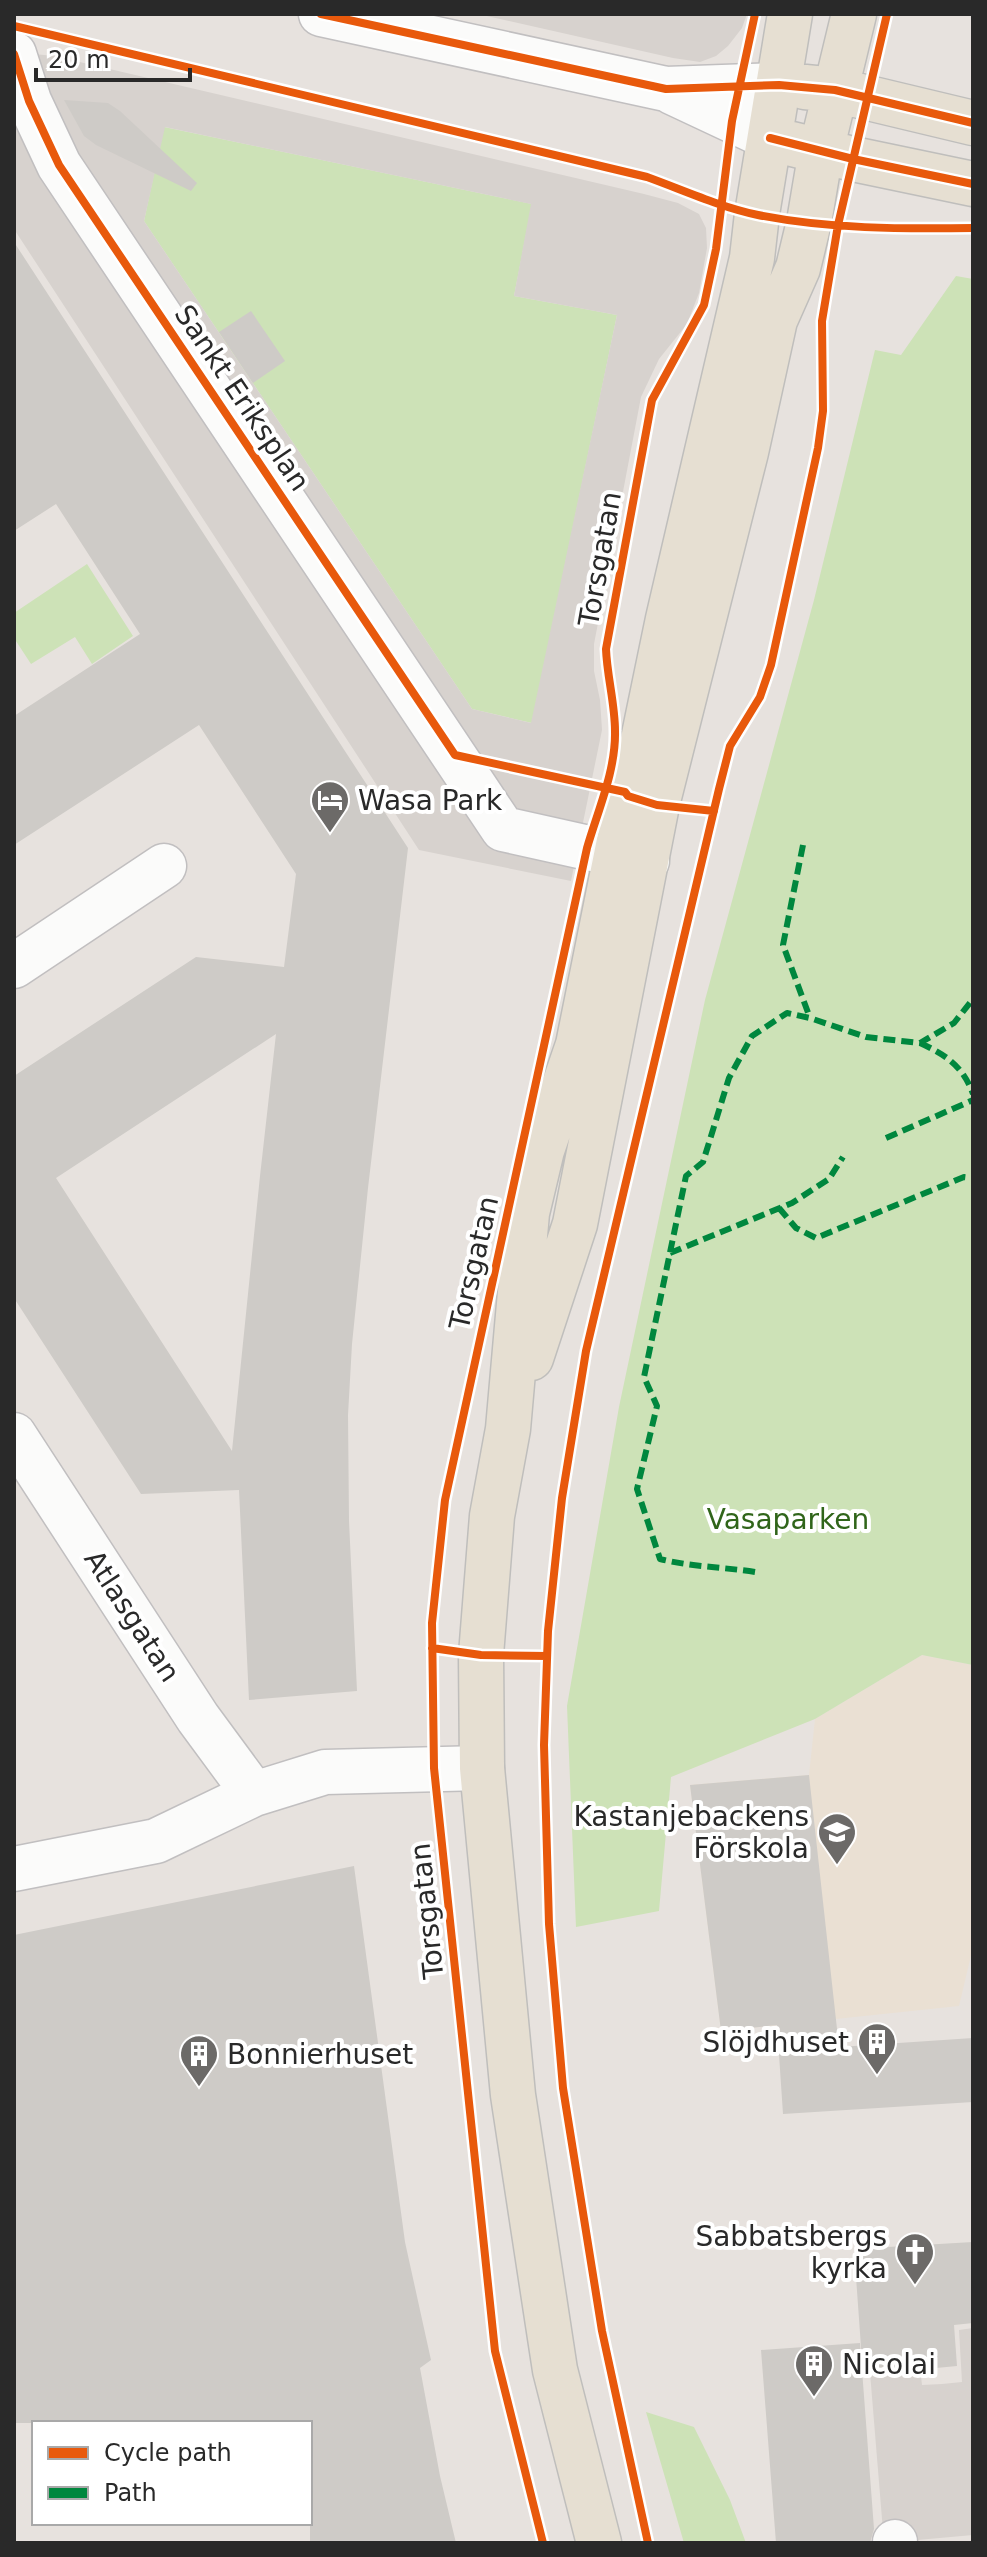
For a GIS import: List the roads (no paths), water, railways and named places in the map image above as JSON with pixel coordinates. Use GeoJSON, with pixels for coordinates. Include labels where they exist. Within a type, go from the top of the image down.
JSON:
{"type":"FeatureCollection","features":[{"type":"Feature","properties":{"kind":"main road"},"geometry":{"type":"LineString","coordinates":[[599,2543],[555,2370],[513,2095],[482,1768],[483,1623],[492,1516],[508,1429],[575,1224],[632,857],[752,258],[790,14]]}},
{"type":"Feature","properties":{"kind":"main road"},"geometry":{"type":"LineString","coordinates":[[632,857],[657,805],[746,452],[775,320],[798,268],[821,151],[854,14]]}},
{"type":"Feature","properties":{"kind":"main road"},"geometry":{"type":"LineString","coordinates":[[779,85],[835,90],[973,123]]}},
{"type":"Feature","properties":{"kind":"main road"},"geometry":{"type":"LineString","coordinates":[[770,138],[973,184]]}},
{"type":"Feature","properties":{"kind":"street"},"geometry":{"type":"LineString","coordinates":[[321,14],[666,89],[770,138]]}},
{"type":"Feature","properties":{"kind":"street","name":"Sankt Eriksplan"},"geometry":{"type":"LineString","coordinates":[[14,54],[29,101],[59,165],[503,829],[632,857]]}},
{"type":"Feature","properties":{"kind":"street"},"geometry":{"type":"LineString","coordinates":[[666,89],[779,85]]}},
{"type":"Feature","properties":{"kind":"street"},"geometry":{"type":"LineString","coordinates":[[14,966],[164,866]]}},
{"type":"Feature","properties":{"kind":"street","name":"Atlasgatan"},"geometry":{"type":"LineString","coordinates":[[14,1435],[198,1718],[254,1794]]}},
{"type":"Feature","properties":{"kind":"street"},"geometry":{"type":"LineString","coordinates":[[14,1869],[156,1841],[254,1794],[325,1772],[482,1768]]}},
{"type":"Feature","properties":{"kind":"place","name":"Wasa Park"},"geometry":{"type":"Point","coordinates":[330,834]}},
{"type":"Feature","properties":{"kind":"place","name":"Kastanjebackens Förskola"},"geometry":{"type":"Point","coordinates":[837,1866]}},
{"type":"Feature","properties":{"kind":"place","name":"Slöjdhuset"},"geometry":{"type":"Point","coordinates":[877,2076]}},
{"type":"Feature","properties":{"kind":"place","name":"Bonnierhuset"},"geometry":{"type":"Point","coordinates":[199,2088]}},
{"type":"Feature","properties":{"kind":"place","name":"Sabbatsbergs kyrka"},"geometry":{"type":"Point","coordinates":[915,2286]}},
{"type":"Feature","properties":{"kind":"place","name":"Nicolai"},"geometry":{"type":"Point","coordinates":[814,2398]}},
{"type":"Feature","properties":{"kind":"park label","name":"Vasaparken"},"geometry":{"type":"Point","coordinates":[788,1519]}}]}
